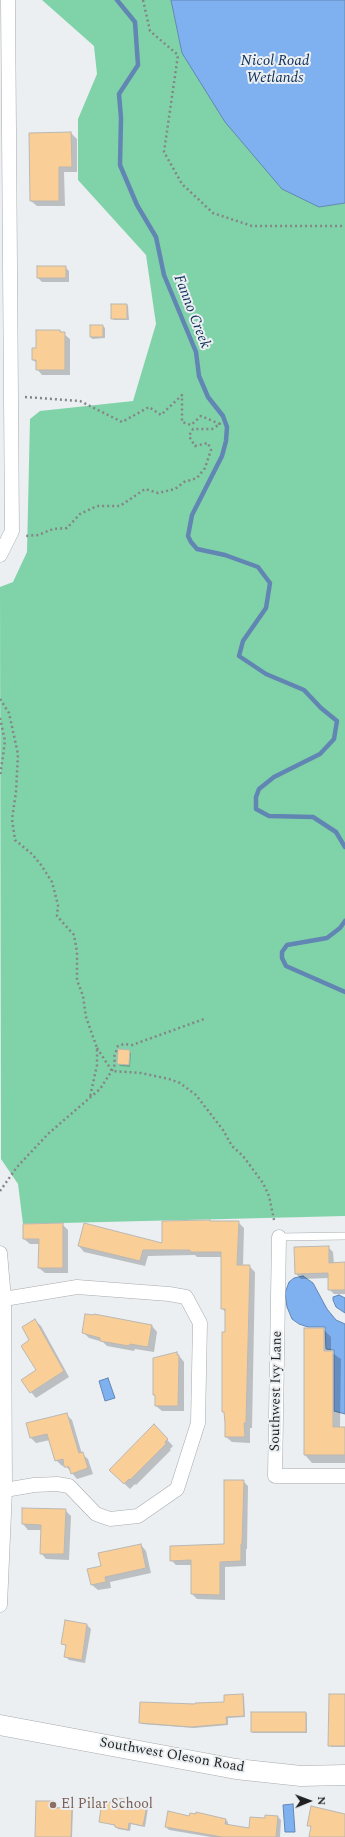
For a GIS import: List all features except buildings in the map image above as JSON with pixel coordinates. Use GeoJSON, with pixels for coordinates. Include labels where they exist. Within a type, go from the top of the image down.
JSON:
{"type":"FeatureCollection","features":[{"type":"Feature","properties":{"kind":"main road","name":"Southwest Oleson Road"},"geometry":{"type":"LineString","coordinates":[[0,1725],[236,1769],[301,1776],[345,1775]]}},
{"type":"Feature","properties":{"kind":"street"},"geometry":{"type":"LineString","coordinates":[[0,555],[12,532],[8,0]]}},
{"type":"Feature","properties":{"kind":"street","name":"Southwest Ivy Lane"},"geometry":{"type":"LineString","coordinates":[[280,1237],[275,1476],[345,1476]]}},
{"type":"Feature","properties":{"kind":"street"},"geometry":{"type":"LineString","coordinates":[[0,1253],[4,1299],[2,1353],[5,1490],[0,1605]]}},
{"type":"Feature","properties":{"kind":"street"},"geometry":{"type":"LineString","coordinates":[[4,1299],[77,1287],[169,1294],[186,1297],[200,1323],[198,1423],[177,1489],[138,1516],[110,1518],[96,1514],[69,1486],[57,1484],[34,1485],[5,1490]]}},
{"type":"Feature","properties":{"kind":"lane"},"geometry":{"type":"LineString","coordinates":[[280,1237],[345,1236]]}},
{"type":"Feature","properties":{"kind":"path"},"geometry":{"type":"LineString","coordinates":[[143,0],[150,31],[178,55],[164,152],[182,184],[213,213],[252,226],[345,226]]}},
{"type":"Feature","properties":{"kind":"path"},"geometry":{"type":"LineString","coordinates":[[9,537],[38,535],[53,529],[67,528],[80,514],[97,506],[120,506],[145,489],[158,493],[175,489],[184,482],[197,478],[205,468],[211,450],[208,443],[195,446],[189,436],[193,429],[212,429],[220,424],[201,416],[191,425],[182,422],[182,395],[161,415],[149,407],[122,422],[80,401],[11,396]]}},
{"type":"Feature","properties":{"kind":"path"},"geometry":{"type":"LineString","coordinates":[[0,699],[9,712],[18,754],[16,792],[12,819],[15,840],[32,854],[41,864],[52,882],[58,905],[58,916],[74,935],[77,952],[77,980],[83,996],[86,1017],[97,1048],[112,1071]]}},
{"type":"Feature","properties":{"kind":"path"},"geometry":{"type":"LineString","coordinates":[[0,718],[5,741],[0,777]]}},
{"type":"Feature","properties":{"kind":"path"},"geometry":{"type":"LineString","coordinates":[[0,1191],[17,1168],[49,1133],[100,1089],[115,1064],[115,1050],[118,1046],[124,1044],[132,1045],[204,1019]]}},
{"type":"Feature","properties":{"kind":"path"},"geometry":{"type":"LineString","coordinates":[[90,1097],[97,1065],[97,1048]]}},
{"type":"Feature","properties":{"kind":"path"},"geometry":{"type":"LineString","coordinates":[[112,1071],[141,1073],[168,1079],[180,1083],[196,1096],[222,1130],[232,1146],[243,1156],[263,1183],[269,1196],[274,1220]]}},
{"type":"Feature","properties":{"kind":"green space"},"geometry":{"type":"Polygon","coordinates":[[[42,0],[171,0],[182,53],[319,207],[345,203],[345,1216],[23,1224],[18,1184],[1,1159],[0,587],[13,582],[27,552],[30,419],[40,411],[133,401],[156,324],[146,255],[78,180],[78,119],[97,74],[94,46],[42,0]]]}},
{"type":"Feature","properties":{"kind":"water","name":"Nicol Road Wetlands"},"geometry":{"type":"Polygon","coordinates":[[[171,0],[345,0],[345,203],[319,207],[282,189],[225,122],[182,53],[171,0]]]}},
{"type":"Feature","properties":{"kind":"water"},"geometry":{"type":"Polygon","coordinates":[[[303,1276],[313,1283],[327,1309],[336,1320],[345,1324],[345,1414],[334,1411],[334,1350],[326,1349],[325,1327],[308,1327],[299,1324],[292,1319],[287,1307],[285,1293],[289,1282],[294,1278],[303,1276]]]}},
{"type":"Feature","properties":{"kind":"water"},"geometry":{"type":"Polygon","coordinates":[[[339,1295],[345,1298],[345,1313],[336,1307],[333,1300],[333,1297],[339,1295]]]}},
{"type":"Feature","properties":{"kind":"water"},"geometry":{"type":"Polygon","coordinates":[[[108,1378],[115,1398],[105,1401],[99,1381],[108,1378]]]}},
{"type":"Feature","properties":{"kind":"water"},"geometry":{"type":"Polygon","coordinates":[[[293,1804],[295,1832],[285,1832],[283,1805],[293,1804]]]}},
{"type":"Feature","properties":{"kind":"waterway","name":"Fanno Creek"},"geometry":{"type":"LineString","coordinates":[[117,0],[135,22],[138,65],[119,94],[121,118],[120,165],[137,205],[156,237],[164,275],[196,352],[199,376],[208,397],[223,416],[227,427],[226,441],[222,456],[192,515],[188,536],[197,549],[225,555],[258,567],[270,583],[266,608],[243,641],[239,656],[266,674],[304,690],[321,708],[337,721],[334,739],[320,754],[274,777],[259,789],[256,797],[256,809],[269,816],[313,817],[336,832],[345,847]]}},
{"type":"Feature","properties":{"kind":"waterway","name":"Fanno Creek"},"geometry":{"type":"LineString","coordinates":[[345,921],[340,928],[327,938],[287,945],[282,952],[282,958],[286,966],[345,992]]}},
{"type":"Feature","properties":{"kind":"place","name":"El Pilar School"},"geometry":{"type":"Point","coordinates":[53,1805]}}]}
